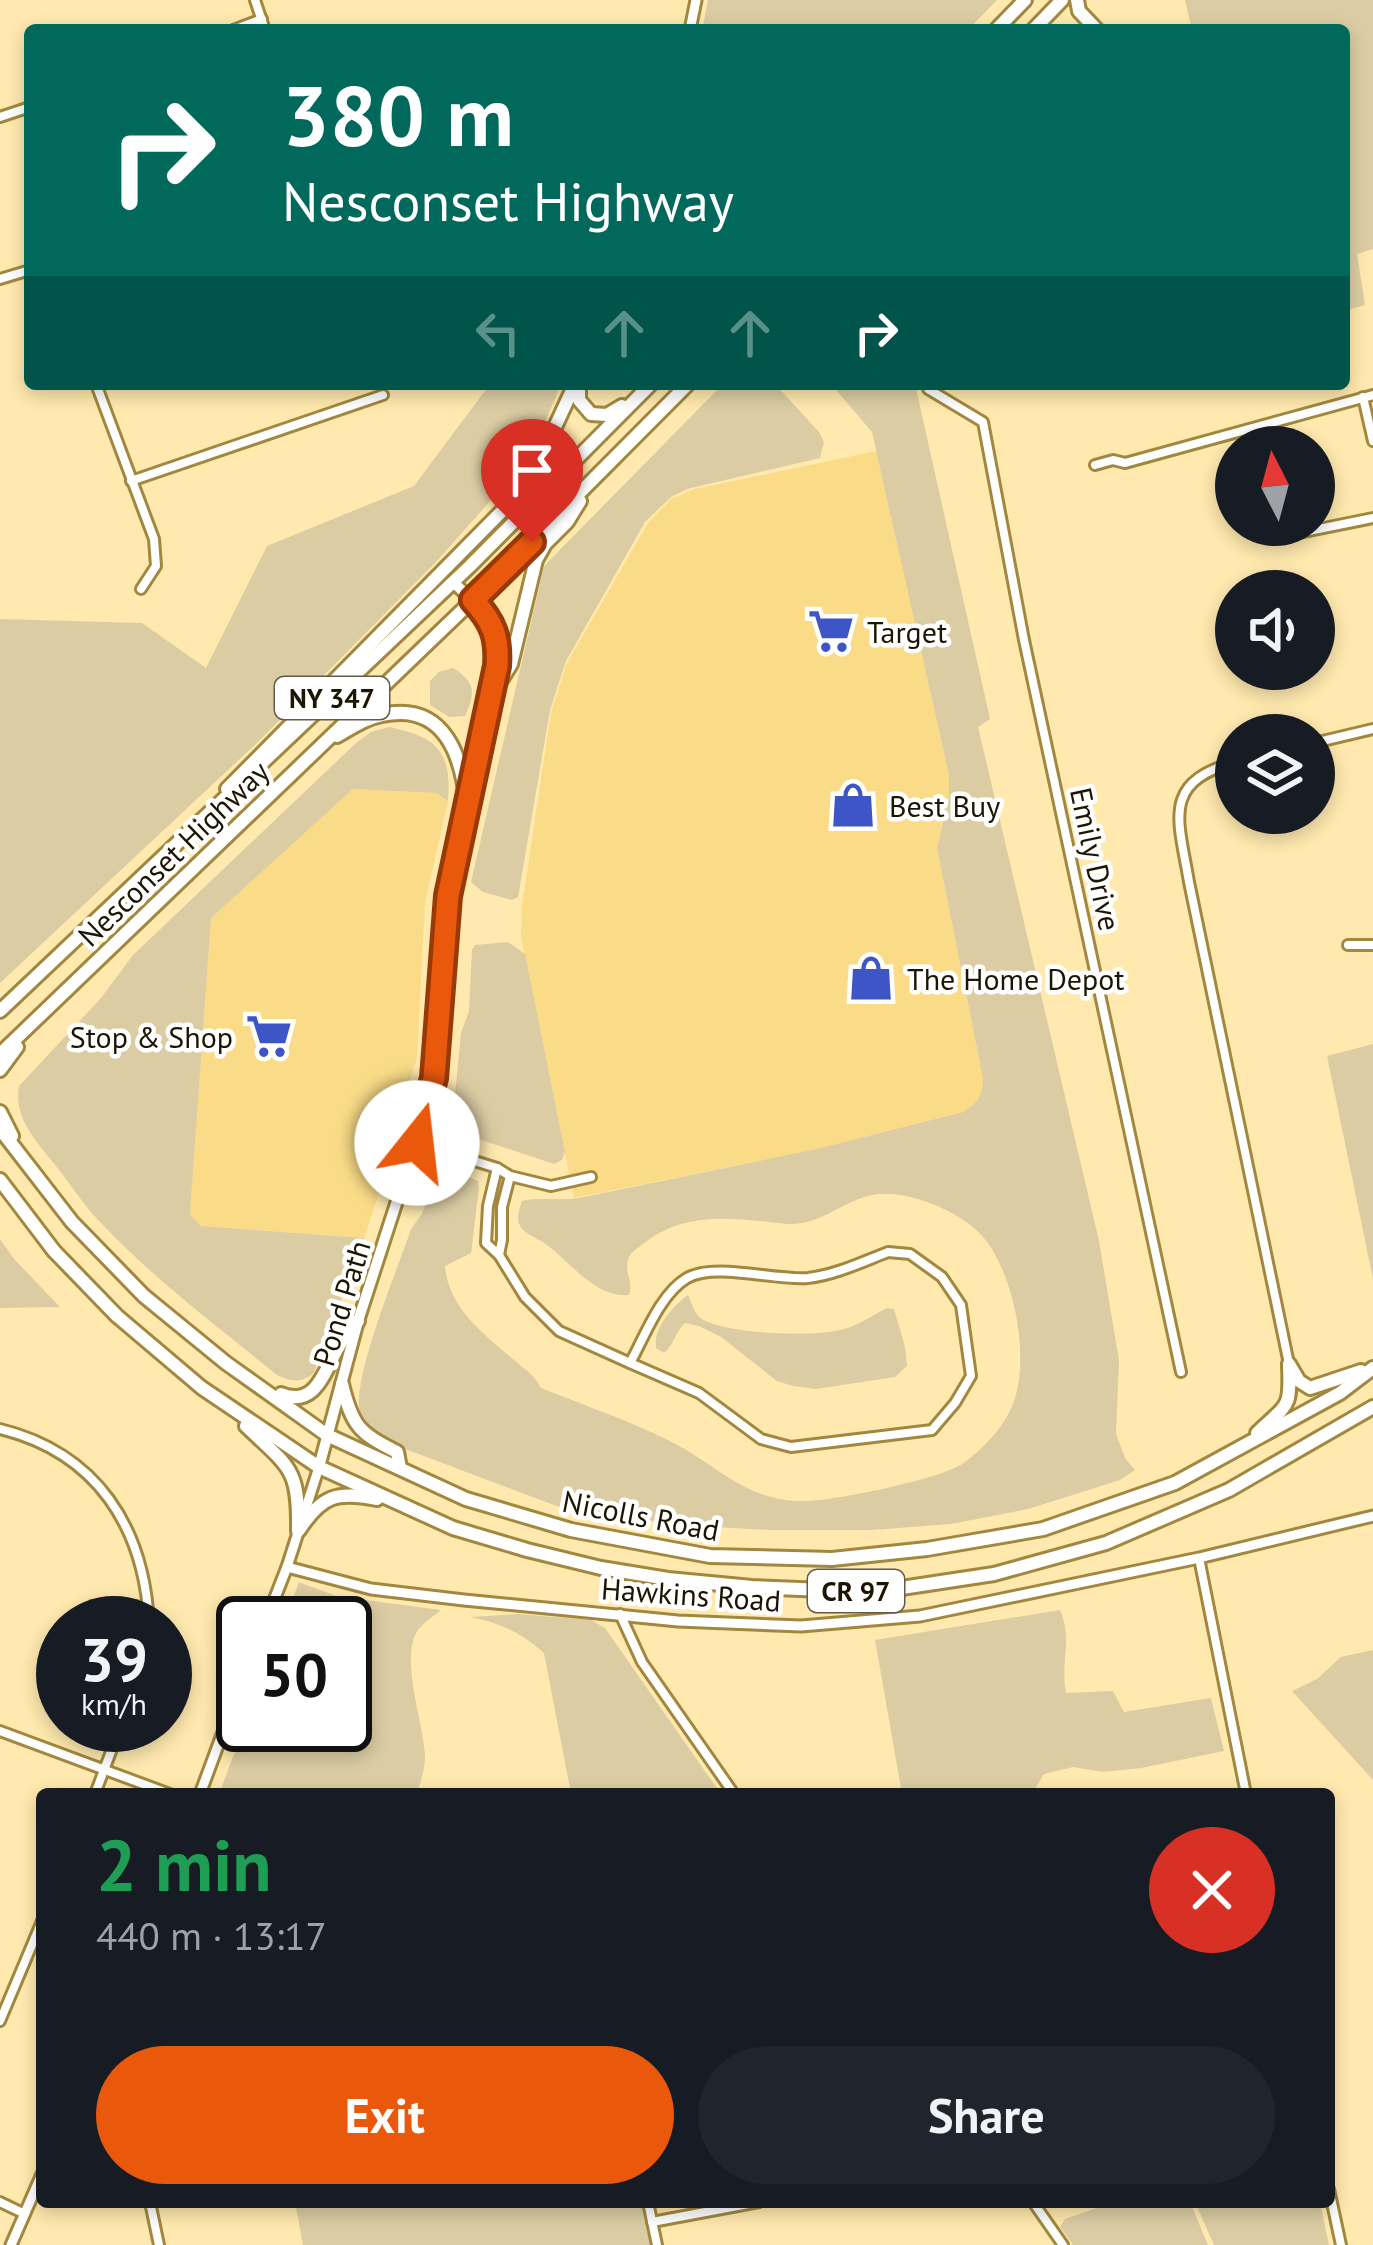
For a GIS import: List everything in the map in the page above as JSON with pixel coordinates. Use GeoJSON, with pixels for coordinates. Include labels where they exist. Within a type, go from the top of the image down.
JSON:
{"type":"FeatureCollection","features":[{"type":"Feature","properties":{"kind":"highway"},"geometry":{"type":"LineString","coordinates":[[1002,24],[1025,0]]}},
{"type":"Feature","properties":{"kind":"highway"},"geometry":{"type":"LineString","coordinates":[[1039,24],[1062,0]]}},
{"type":"Feature","properties":{"kind":"highway"},"geometry":{"type":"LineString","coordinates":[[208,812],[241,772],[509,504],[542,455],[574,390]]}},
{"type":"Feature","properties":{"kind":"highway"},"geometry":{"type":"LineString","coordinates":[[578,390],[582,406],[602,416],[644,390]]}},
{"type":"Feature","properties":{"kind":"highway","name":"Nesconset Highway"},"geometry":{"type":"LineString","coordinates":[[0,1011],[453,582],[645,390]]}},
{"type":"Feature","properties":{"kind":"highway","name":"Nesconset Highway"},"geometry":{"type":"LineString","coordinates":[[0,1054],[473,600],[682,390]]}},
{"type":"Feature","properties":{"kind":"highway"},"geometry":{"type":"LineString","coordinates":[[493,693],[511,664],[536,560],[591,483]]}},
{"type":"Feature","properties":{"kind":"highway"},"geometry":{"type":"LineString","coordinates":[[320,745],[380,715],[403,713],[427,721],[447,736],[456,752],[467,808]]}},
{"type":"Feature","properties":{"kind":"highway"},"geometry":{"type":"LineString","coordinates":[[0,1000],[68,947]]}},
{"type":"Feature","properties":{"kind":"highway"},"geometry":{"type":"LineString","coordinates":[[0,1070],[37,1019]]}},
{"type":"Feature","properties":{"kind":"highway"},"geometry":{"type":"LineString","coordinates":[[0,1112],[29,1169]]}},
{"type":"Feature","properties":{"kind":"highway","name":"Nicolls Road"},"geometry":{"type":"LineString","coordinates":[[0,1129],[92,1244],[135,1288],[246,1378],[327,1435],[466,1498],[571,1530],[710,1556],[832,1559],[1043,1529],[1175,1483],[1340,1393],[1373,1367]]}},
{"type":"Feature","properties":{"kind":"highway","name":"Nicolls Road"},"geometry":{"type":"LineString","coordinates":[[0,1180],[54,1250],[106,1306],[175,1366],[319,1467],[453,1528],[601,1568],[752,1587],[875,1592],[994,1574],[1106,1543],[1229,1490],[1373,1407]]}},
{"type":"Feature","properties":{"kind":"highway"},"geometry":{"type":"LineString","coordinates":[[246,1378],[291,1398],[304,1397],[327,1373],[340,1344],[358,1321]]}},
{"type":"Feature","properties":{"kind":"highway"},"geometry":{"type":"LineString","coordinates":[[1288,1364],[1299,1381],[1315,1388],[1373,1367]]}},
{"type":"Feature","properties":{"kind":"highway"},"geometry":{"type":"LineString","coordinates":[[1246,1444],[1287,1404],[1291,1389],[1288,1364]]}},
{"type":"Feature","properties":{"kind":"highway"},"geometry":{"type":"LineString","coordinates":[[342,1384],[355,1423],[398,1453],[400,1468]]}},
{"type":"Feature","properties":{"kind":"highway"},"geometry":{"type":"LineString","coordinates":[[228,1406],[290,1470],[298,1494],[298,1532]]}},
{"type":"Feature","properties":{"kind":"highway"},"geometry":{"type":"LineString","coordinates":[[298,1532],[318,1506],[340,1494],[397,1502]]}},
{"type":"Feature","properties":{"kind":"main road","name":"Pond Path"},"geometry":{"type":"LineString","coordinates":[[319,1467],[358,1321],[434,1078],[448,896],[493,693],[496,633],[488,616],[453,582]]}},
{"type":"Feature","properties":{"kind":"street"},"geometry":{"type":"LineString","coordinates":[[255,0],[264,24]]}},
{"type":"Feature","properties":{"kind":"street"},"geometry":{"type":"LineString","coordinates":[[249,24],[262,19]]}},
{"type":"Feature","properties":{"kind":"street"},"geometry":{"type":"LineString","coordinates":[[98,390],[154,539],[156,566],[141,589]]}},
{"type":"Feature","properties":{"kind":"street","name":"Emily Drive"},"geometry":{"type":"LineString","coordinates":[[930,390],[983,422],[1028,658],[1181,1372]]}},
{"type":"Feature","properties":{"kind":"street"},"geometry":{"type":"LineString","coordinates":[[131,481],[383,394]]}},
{"type":"Feature","properties":{"kind":"street"},"geometry":{"type":"LineString","coordinates":[[1095,465],[1112,460],[1125,463],[1368,396],[1373,441]]}},
{"type":"Feature","properties":{"kind":"street"},"geometry":{"type":"LineString","coordinates":[[1335,526],[1373,518]]}},
{"type":"Feature","properties":{"kind":"street"},"geometry":{"type":"LineString","coordinates":[[1335,738],[1373,729]]}},
{"type":"Feature","properties":{"kind":"street"},"geometry":{"type":"LineString","coordinates":[[1215,769],[1190,783],[1179,817],[1288,1364]]}},
{"type":"Feature","properties":{"kind":"street"},"geometry":{"type":"LineString","coordinates":[[1348,945],[1373,945]]}},
{"type":"Feature","properties":{"kind":"street"},"geometry":{"type":"LineString","coordinates":[[417,1143],[551,1186],[591,1177]]}},
{"type":"Feature","properties":{"kind":"street"},"geometry":{"type":"LineString","coordinates":[[497,1168],[486,1243],[525,1297],[559,1330],[630,1363],[699,1393],[761,1439],[790,1448],[932,1430],[956,1403],[971,1376],[961,1306],[941,1277],[910,1253],[888,1252],[805,1278],[692,1275],[663,1304],[630,1363]]}},
{"type":"Feature","properties":{"kind":"street"},"geometry":{"type":"LineString","coordinates":[[499,1255],[502,1207],[510,1176]]}},
{"type":"Feature","properties":{"kind":"street"},"geometry":{"type":"LineString","coordinates":[[487,1231],[502,1231]]}},
{"type":"Feature","properties":{"kind":"street"},"geometry":{"type":"LineString","coordinates":[[0,1429],[33,1438],[75,1462],[119,1512],[134,1541],[148,1596]]}},
{"type":"Feature","properties":{"kind":"street","name":"Pond Path"},"geometry":{"type":"LineString","coordinates":[[276,1596],[319,1467]]}},
{"type":"Feature","properties":{"kind":"street","name":"Hawkins Road"},"geometry":{"type":"LineString","coordinates":[[287,1568],[371,1588],[678,1621],[800,1626],[920,1616],[1373,1516]]}},
{"type":"Feature","properties":{"kind":"street"},"geometry":{"type":"LineString","coordinates":[[1199,1558],[1245,1788]]}},
{"type":"Feature","properties":{"kind":"street"},"geometry":{"type":"LineString","coordinates":[[620,1614],[641,1662],[730,1788]]}},
{"type":"Feature","properties":{"kind":"street"},"geometry":{"type":"LineString","coordinates":[[0,1730],[154,1788]]}},
{"type":"Feature","properties":{"kind":"street"},"geometry":{"type":"LineString","coordinates":[[202,1788],[216,1751]]}},
{"type":"Feature","properties":{"kind":"street"},"geometry":{"type":"LineString","coordinates":[[98,1788],[111,1752]]}},
{"type":"Feature","properties":{"kind":"street"},"geometry":{"type":"LineString","coordinates":[[0,2021],[36,1935]]}},
{"type":"Feature","properties":{"kind":"street"},"geometry":{"type":"LineString","coordinates":[[11,2245],[36,2188]]}},
{"type":"Feature","properties":{"kind":"street"},"geometry":{"type":"LineString","coordinates":[[0,2202],[25,2214]]}},
{"type":"Feature","properties":{"kind":"street"},"geometry":{"type":"LineString","coordinates":[[150,2208],[159,2245]]}},
{"type":"Feature","properties":{"kind":"street"},"geometry":{"type":"LineString","coordinates":[[649,2208],[657,2245]]}},
{"type":"Feature","properties":{"kind":"street"},"geometry":{"type":"LineString","coordinates":[[652,2222],[727,2208]]}},
{"type":"Feature","properties":{"kind":"street"},"geometry":{"type":"LineString","coordinates":[[1038,2208],[1064,2245]]}},
{"type":"Feature","properties":{"kind":"street"},"geometry":{"type":"LineString","coordinates":[[1333,2208],[1341,2245]]}},
{"type":"Feature","properties":{"kind":"shaded area"},"geometry":{"type":"Polygon","coordinates":[[[708,0],[997,0],[974,24],[703,24],[708,0]]]}},
{"type":"Feature","properties":{"kind":"shaded area"},"geometry":{"type":"Polygon","coordinates":[[[1185,0],[1373,0],[1373,249],[1357,254],[1365,305],[1350,309],[1350,24],[1191,24],[1185,0]]]}},
{"type":"Feature","properties":{"kind":"shaded area"},"geometry":{"type":"Polygon","coordinates":[[[486,390],[559,390],[532,454],[437,561],[259,741],[0,983],[0,619],[142,623],[206,668],[267,546],[414,486],[486,390]]]}},
{"type":"Feature","properties":{"kind":"shaded area"},"geometry":{"type":"Polygon","coordinates":[[[717,390],[780,390],[824,442],[820,458],[687,489],[645,522],[566,661],[550,710],[518,897],[512,900],[483,892],[471,882],[544,566],[717,390]]]}},
{"type":"Feature","properties":{"kind":"shaded area"},"geometry":{"type":"Polygon","coordinates":[[[836,390],[916,390],[990,719],[978,727],[1099,1241],[1119,1360],[1116,1434],[1135,1470],[1120,1480],[1028,1509],[951,1524],[770,1530],[682,1525],[562,1508],[384,1441],[360,1412],[362,1375],[411,1229],[422,1214],[437,1171],[449,1169],[478,1181],[471,1253],[445,1266],[453,1295],[480,1330],[541,1388],[668,1440],[749,1489],[807,1501],[936,1475],[981,1449],[1011,1408],[1020,1356],[1008,1283],[999,1261],[974,1228],[928,1202],[880,1194],[799,1224],[714,1219],[680,1225],[631,1254],[629,1295],[606,1291],[585,1278],[524,1231],[518,1215],[522,1201],[579,1198],[817,1149],[963,1112],[981,1095],[983,1079],[937,848],[949,798],[949,775],[872,432],[836,390]]]}},
{"type":"Feature","properties":{"kind":"shaded area"},"geometry":{"type":"Polygon","coordinates":[[[877,451],[949,775],[949,798],[937,848],[984,1092],[963,1112],[814,1150],[574,1198],[521,937],[551,713],[566,665],[648,523],[671,499],[695,489],[877,451]]]}},
{"type":"Feature","properties":{"kind":"shaded area"},"geometry":{"type":"Polygon","coordinates":[[[453,668],[471,688],[465,716],[449,717],[430,705],[430,681],[453,668]]]}},
{"type":"Feature","properties":{"kind":"shaded area"},"geometry":{"type":"Polygon","coordinates":[[[389,727],[419,736],[438,749],[447,770],[448,801],[436,793],[353,789],[211,918],[190,1214],[201,1226],[364,1238],[314,1373],[292,1380],[277,1375],[187,1302],[96,1217],[28,1129],[20,1109],[19,1086],[101,998],[133,955],[356,743],[389,727]]]}},
{"type":"Feature","properties":{"kind":"shaded area"},"geometry":{"type":"Polygon","coordinates":[[[353,789],[436,793],[448,801],[425,903],[417,1058],[364,1238],[201,1226],[190,1213],[211,917],[353,789]]]}},
{"type":"Feature","properties":{"kind":"shaded area"},"geometry":{"type":"Polygon","coordinates":[[[508,942],[525,954],[565,1152],[554,1164],[469,1136],[454,1106],[461,1033],[469,1011],[472,950],[475,945],[508,942]]]}},
{"type":"Feature","properties":{"kind":"shaded area"},"geometry":{"type":"Polygon","coordinates":[[[1373,1044],[1373,1279],[1327,1056],[1373,1044]]]}},
{"type":"Feature","properties":{"kind":"shaded area"},"geometry":{"type":"Polygon","coordinates":[[[0,1239],[15,1260],[60,1307],[0,1308],[0,1239]]]}},
{"type":"Feature","properties":{"kind":"shaded area"},"geometry":{"type":"Polygon","coordinates":[[[688,1295],[702,1319],[772,1333],[831,1332],[894,1309],[907,1366],[895,1377],[816,1389],[793,1386],[777,1381],[721,1337],[685,1323],[664,1353],[656,1348],[661,1325],[688,1295]]]}},
{"type":"Feature","properties":{"kind":"shaded area"},"geometry":{"type":"Polygon","coordinates":[[[299,1582],[336,1596],[294,1596],[299,1582]]]}},
{"type":"Feature","properties":{"kind":"shaded area"},"geometry":{"type":"Polygon","coordinates":[[[372,1601],[441,1610],[420,1627],[411,1657],[425,1756],[418,1788],[221,1788],[235,1752],[372,1752],[372,1601]]]}},
{"type":"Feature","properties":{"kind":"shaded area"},"geometry":{"type":"Polygon","coordinates":[[[1060,1610],[1066,1631],[1066,1693],[1113,1691],[1124,1712],[1211,1698],[1224,1751],[1141,1768],[1103,1772],[1073,1767],[1044,1774],[1036,1788],[901,1788],[875,1640],[1060,1610]]]}},
{"type":"Feature","properties":{"kind":"shaded area"},"geometry":{"type":"Polygon","coordinates":[[[518,1614],[591,1620],[605,1628],[717,1788],[570,1788],[544,1653],[510,1630],[471,1617],[518,1614]]]}},
{"type":"Feature","properties":{"kind":"shaded area"},"geometry":{"type":"Polygon","coordinates":[[[1373,1650],[1373,1780],[1292,1691],[1317,1679],[1341,1657],[1373,1650]]]}},
{"type":"Feature","properties":{"kind":"shaded area"},"geometry":{"type":"Polygon","coordinates":[[[296,2208],[647,2208],[655,2245],[303,2245],[296,2208]]]}},
{"type":"Feature","properties":{"kind":"shaded area"},"geometry":{"type":"Polygon","coordinates":[[[1097,2208],[1193,2208],[1208,2245],[1073,2245],[1060,2227],[1065,2219],[1097,2208]]]}},
{"type":"Feature","properties":{"kind":"shaded area"},"geometry":{"type":"Polygon","coordinates":[[[1198,2208],[1321,2208],[1329,2245],[1214,2245],[1198,2208]]]}},
{"type":"Feature","properties":{"kind":"place","name":"Target"},"geometry":{"type":"Point","coordinates":[831,631]}},
{"type":"Feature","properties":{"kind":"place","name":"Best Buy"},"geometry":{"type":"Point","coordinates":[853,805]}},
{"type":"Feature","properties":{"kind":"place","name":"The Home Depot"},"geometry":{"type":"Point","coordinates":[871,978]}},
{"type":"Feature","properties":{"kind":"place","name":"Stop & Shop"},"geometry":{"type":"Point","coordinates":[269,1036]}},
{"type":"Feature","properties":{"kind":"route"},"geometry":{"type":"LineString","coordinates":[[417,1143],[434,1078],[448,896],[497,666],[496,633],[473,600],[532,542]]}}]}
